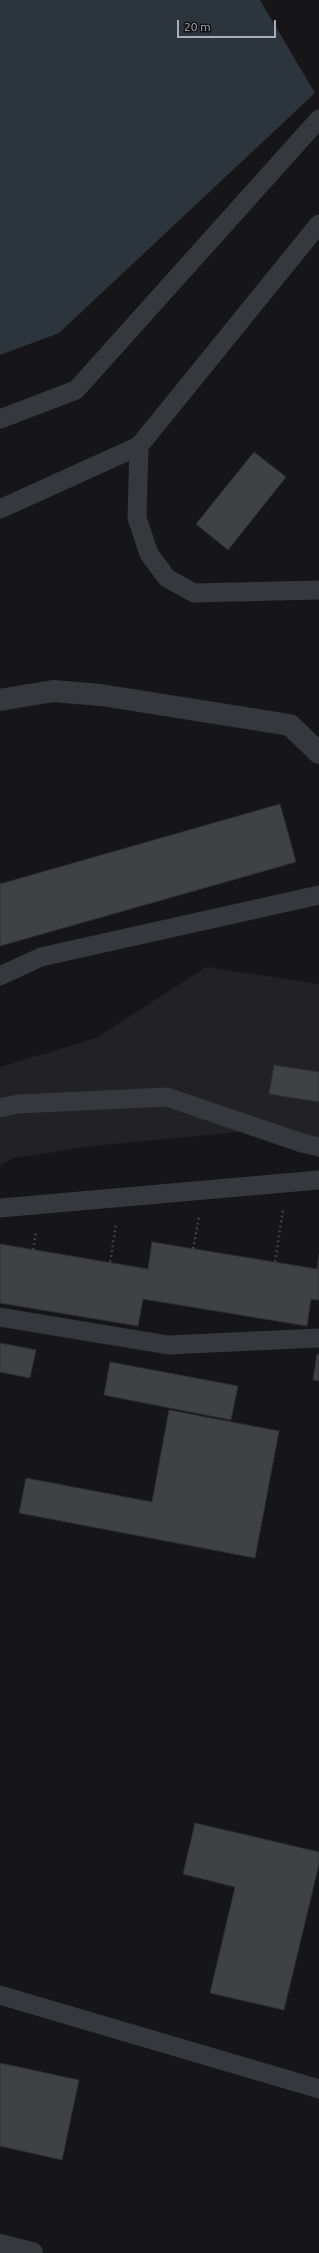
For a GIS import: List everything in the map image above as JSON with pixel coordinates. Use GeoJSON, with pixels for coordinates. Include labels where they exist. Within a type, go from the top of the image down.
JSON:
{"type":"FeatureCollection","features":[{"type":"Feature","properties":{"kind":"street"},"geometry":{"type":"LineString","coordinates":[[0,700],[52,691],[101,695],[290,725],[319,753]]}},
{"type":"Feature","properties":{"kind":"street"},"geometry":{"type":"LineString","coordinates":[[0,2245],[32,2253]]}},
{"type":"Feature","properties":{"kind":"lane"},"geometry":{"type":"LineString","coordinates":[[0,419],[76,390],[319,119]]}},
{"type":"Feature","properties":{"kind":"lane"},"geometry":{"type":"LineString","coordinates":[[0,509],[139,446],[319,224]]}},
{"type":"Feature","properties":{"kind":"lane"},"geometry":{"type":"LineString","coordinates":[[139,446],[137,518],[149,554],[167,578],[194,593],[319,590]]}},
{"type":"Feature","properties":{"kind":"lane"},"geometry":{"type":"LineString","coordinates":[[0,976],[41,958],[319,895]]}},
{"type":"Feature","properties":{"kind":"lane"},"geometry":{"type":"LineString","coordinates":[[0,1108],[18,1104],[167,1097],[302,1143],[319,1147]]}},
{"type":"Feature","properties":{"kind":"lane"},"geometry":{"type":"LineString","coordinates":[[0,1208],[319,1180]]}},
{"type":"Feature","properties":{"kind":"lane"},"geometry":{"type":"LineString","coordinates":[[0,1317],[168,1345],[319,1338]]}},
{"type":"Feature","properties":{"kind":"lane"},"geometry":{"type":"LineString","coordinates":[[0,1995],[319,2089]]}},
{"type":"Feature","properties":{"kind":"path"},"geometry":{"type":"LineString","coordinates":[[275,1262],[283,1210]]}},
{"type":"Feature","properties":{"kind":"path"},"geometry":{"type":"LineString","coordinates":[[193,1248],[199,1216]]}},
{"type":"Feature","properties":{"kind":"path"},"geometry":{"type":"LineString","coordinates":[[110,1262],[116,1223]]}},
{"type":"Feature","properties":{"kind":"path"},"geometry":{"type":"LineString","coordinates":[[33,1250],[36,1230]]}},
{"type":"Feature","properties":{"kind":"shaded area"},"geometry":{"type":"Polygon","coordinates":[[[0,0],[260,0],[315,93],[59,333],[0,355],[0,0]]]}},
{"type":"Feature","properties":{"kind":"shaded area"},"geometry":{"type":"Polygon","coordinates":[[[206,967],[319,984],[319,1145],[240,1132],[93,1146],[13,1158],[0,1166],[0,1067],[96,1038],[206,967]]]}},
{"type":"Feature","properties":{"kind":"building"},"geometry":{"type":"Polygon","coordinates":[[[254,452],[286,477],[228,550],[196,524],[254,452]]]}},
{"type":"Feature","properties":{"kind":"building"},"geometry":{"type":"Polygon","coordinates":[[[280,804],[296,862],[0,946],[0,884],[280,804]]]}},
{"type":"Feature","properties":{"kind":"building"},"geometry":{"type":"Polygon","coordinates":[[[274,1065],[319,1072],[319,1102],[269,1094],[274,1065]]]}},
{"type":"Feature","properties":{"kind":"building"},"geometry":{"type":"Polygon","coordinates":[[[152,1242],[317,1269],[319,1254],[319,1300],[311,1299],[307,1326],[143,1299],[138,1326],[0,1303],[0,1244],[148,1269],[152,1242]]]}},
{"type":"Feature","properties":{"kind":"building"},"geometry":{"type":"Polygon","coordinates":[[[0,1343],[36,1350],[30,1378],[0,1372],[0,1343]]]}},
{"type":"Feature","properties":{"kind":"building"},"geometry":{"type":"Polygon","coordinates":[[[317,1354],[319,1355],[319,1381],[313,1380],[317,1354]]]}},
{"type":"Feature","properties":{"kind":"building"},"geometry":{"type":"Polygon","coordinates":[[[110,1362],[238,1386],[231,1420],[104,1395],[110,1362]]]}},
{"type":"Feature","properties":{"kind":"building"},"geometry":{"type":"Polygon","coordinates":[[[169,1410],[279,1431],[255,1558],[19,1513],[26,1478],[152,1502],[169,1410]]]}},
{"type":"Feature","properties":{"kind":"building"},"geometry":{"type":"Polygon","coordinates":[[[195,1823],[319,1852],[319,1864],[284,2010],[210,1993],[235,1887],[183,1874],[195,1823]]]}},
{"type":"Feature","properties":{"kind":"building"},"geometry":{"type":"Polygon","coordinates":[[[0,2063],[79,2080],[62,2160],[0,2146],[0,2063]]]}}]}
